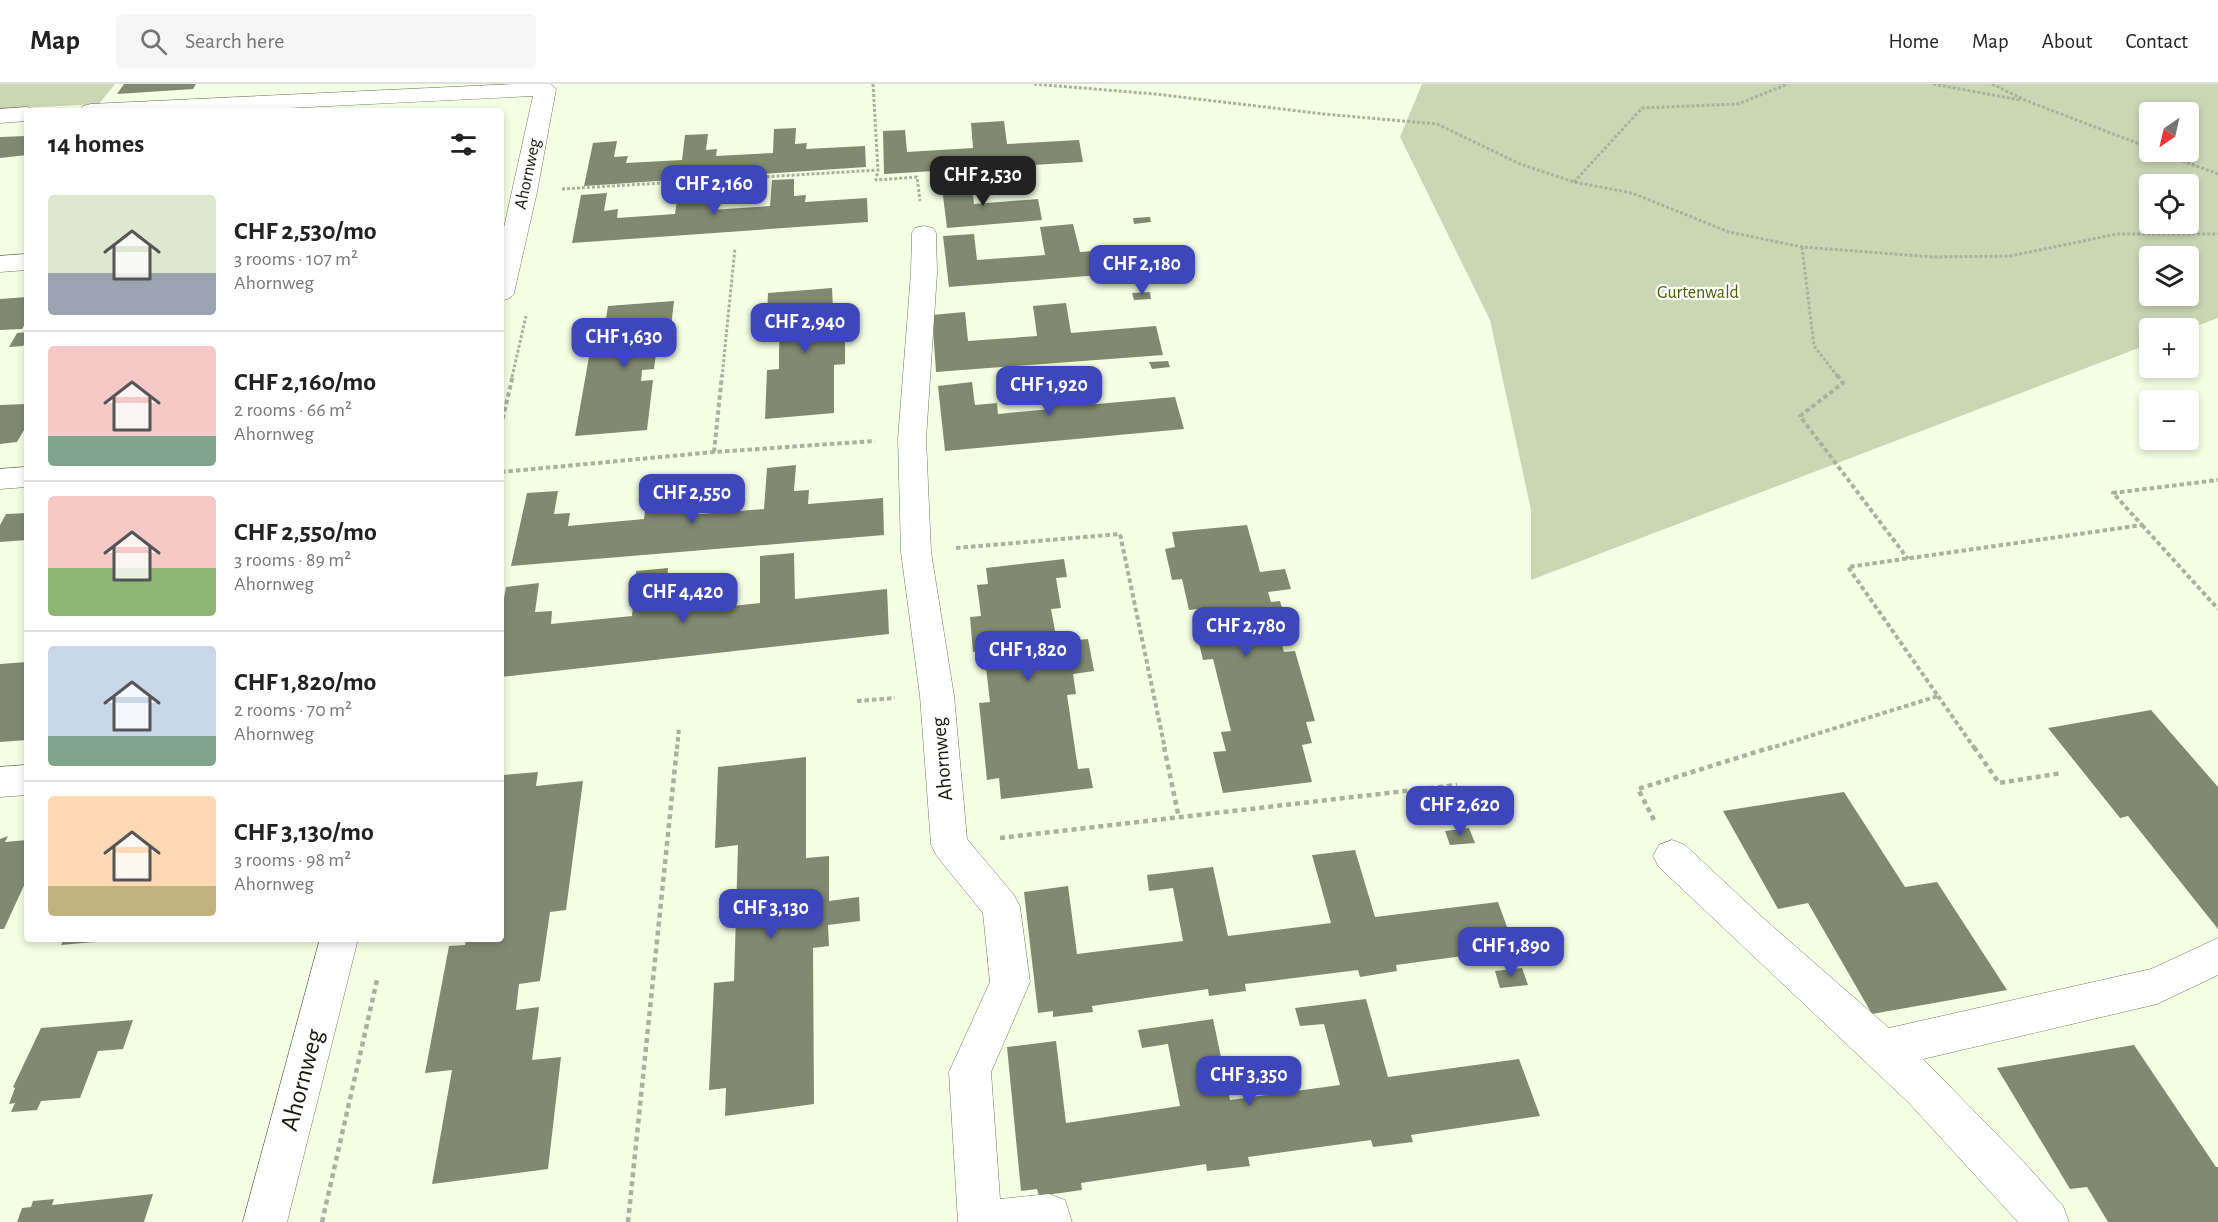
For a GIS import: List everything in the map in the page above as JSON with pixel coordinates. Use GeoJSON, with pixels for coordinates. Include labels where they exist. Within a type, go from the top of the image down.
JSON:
{"type":"FeatureCollection","features":[{"type":"Feature","properties":{"kind":"street","name":"Ahornweg"},"geometry":{"type":"LineString","coordinates":[[153,108],[545,89],[525,192],[508,233],[504,267]]}},
{"type":"Feature","properties":{"kind":"street"},"geometry":{"type":"LineString","coordinates":[[0,116],[24,114]]}},
{"type":"Feature","properties":{"kind":"street","name":"Ahornweg"},"geometry":{"type":"LineString","coordinates":[[924,233],[924,273],[912,439],[916,552],[937,696],[949,844]]}},
{"type":"Feature","properties":{"kind":"street"},"geometry":{"type":"LineString","coordinates":[[0,264],[24,262]]}},
{"type":"Feature","properties":{"kind":"street"},"geometry":{"type":"LineString","coordinates":[[0,479],[24,477]]}},
{"type":"Feature","properties":{"kind":"street"},"geometry":{"type":"LineString","coordinates":[[0,782],[24,780]]}},
{"type":"Feature","properties":{"kind":"street"},"geometry":{"type":"LineString","coordinates":[[949,844],[1001,907],[1010,982],[970,1072],[980,1222]]}},
{"type":"Feature","properties":{"kind":"street"},"geometry":{"type":"LineString","coordinates":[[1672,856],[1713,896],[1882,1048],[1978,1143],[2047,1222]]}},
{"type":"Feature","properties":{"kind":"street","name":"Ahornweg"},"geometry":{"type":"LineString","coordinates":[[265,1222],[338,942]]}},
{"type":"Feature","properties":{"kind":"street"},"geometry":{"type":"LineString","coordinates":[[1882,1048],[2157,986],[2218,956]]}},
{"type":"Feature","properties":{"kind":"street"},"geometry":{"type":"LineString","coordinates":[[992,1222],[1049,1216],[1050,1222]]}},
{"type":"Feature","properties":{"kind":"path"},"geometry":{"type":"LineString","coordinates":[[873,84],[878,170],[876,180],[917,177],[924,233]]}},
{"type":"Feature","properties":{"kind":"path"},"geometry":{"type":"LineString","coordinates":[[1034,84],[1155,94],[1313,113],[1437,124],[1520,164],[1574,182],[1632,193],[1729,232],[1802,247],[1934,257],[2010,256],[2117,234],[2218,234]]}},
{"type":"Feature","properties":{"kind":"path"},"geometry":{"type":"LineString","coordinates":[[1574,182],[1642,108],[1738,104],[1788,84]]}},
{"type":"Feature","properties":{"kind":"path"},"geometry":{"type":"LineString","coordinates":[[1933,84],[2027,101]]}},
{"type":"Feature","properties":{"kind":"path"},"geometry":{"type":"LineString","coordinates":[[1992,84],[2027,101],[2139,144]]}},
{"type":"Feature","properties":{"kind":"path"},"geometry":{"type":"LineString","coordinates":[[2185,162],[2218,174]]}},
{"type":"Feature","properties":{"kind":"path"},"geometry":{"type":"LineString","coordinates":[[525,192],[878,170]]}},
{"type":"Feature","properties":{"kind":"path"},"geometry":{"type":"LineString","coordinates":[[1802,247],[1814,346],[1843,383],[1800,416],[1908,559]]}},
{"type":"Feature","properties":{"kind":"path"},"geometry":{"type":"LineString","coordinates":[[714,453],[735,248]]}},
{"type":"Feature","properties":{"kind":"path"},"geometry":{"type":"LineString","coordinates":[[504,472],[714,453],[912,439]]}},
{"type":"Feature","properties":{"kind":"path"},"geometry":{"type":"LineString","coordinates":[[2218,480],[2113,493],[2218,609]]}},
{"type":"Feature","properties":{"kind":"path"},"geometry":{"type":"LineString","coordinates":[[2062,773],[2000,783],[1848,567],[2142,525]]}},
{"type":"Feature","properties":{"kind":"path"},"geometry":{"type":"LineString","coordinates":[[916,552],[1120,534],[1179,818]]}},
{"type":"Feature","properties":{"kind":"path"},"geometry":{"type":"LineString","coordinates":[[1672,856],[1638,789],[1938,696]]}},
{"type":"Feature","properties":{"kind":"path"},"geometry":{"type":"LineString","coordinates":[[628,1222],[678,728]]}},
{"type":"Feature","properties":{"kind":"path"},"geometry":{"type":"LineString","coordinates":[[949,844],[1457,785]]}},
{"type":"Feature","properties":{"kind":"path"},"geometry":{"type":"LineString","coordinates":[[322,1222],[378,973]]}},
{"type":"Feature","properties":{"kind":"green space"},"geometry":{"type":"Polygon","coordinates":[[[0,84],[115,84],[99,104],[0,109],[0,84]]]}},
{"type":"Feature","properties":{"kind":"green space","name":"Gurtenwald"},"geometry":{"type":"Polygon","coordinates":[[[1422,84],[2218,84],[2218,318],[2199,325],[2199,318],[2139,318],[2139,348],[1531,580],[1531,510],[1490,320],[1400,137],[1422,84]]]}},
{"type":"Feature","properties":{"kind":"building"},"geometry":{"type":"Polygon","coordinates":[[[124,84],[196,84],[193,89],[117,94],[124,84]]]}},
{"type":"Feature","properties":{"kind":"building"},"geometry":{"type":"Polygon","coordinates":[[[1004,121],[1007,144],[1079,140],[1083,162],[884,174],[883,131],[905,130],[907,152],[973,148],[971,123],[1004,121]]]}},
{"type":"Feature","properties":{"kind":"building"},"geometry":{"type":"Polygon","coordinates":[[[796,128],[795,144],[807,143],[806,149],[865,146],[866,167],[584,186],[593,143],[617,141],[614,157],[628,156],[626,163],[682,160],[685,135],[708,134],[706,150],[717,149],[716,156],[773,153],[774,129],[796,128]]]}},
{"type":"Feature","properties":{"kind":"building"},"geometry":{"type":"Polygon","coordinates":[[[24,136],[24,155],[0,158],[0,137],[24,136]]]}},
{"type":"Feature","properties":{"kind":"building"},"geometry":{"type":"Polygon","coordinates":[[[971,177],[974,204],[1038,199],[1042,220],[947,228],[941,180],[971,177]]]}},
{"type":"Feature","properties":{"kind":"building"},"geometry":{"type":"Polygon","coordinates":[[[794,179],[794,196],[806,195],[805,202],[867,198],[868,222],[572,243],[581,195],[607,193],[604,211],[618,209],[617,218],[675,214],[679,187],[702,185],[701,203],[711,202],[710,210],[770,206],[772,180],[794,179]]]}},
{"type":"Feature","properties":{"kind":"building"},"geometry":{"type":"Polygon","coordinates":[[[1150,217],[1151,222],[1134,224],[1133,218],[1150,217]]]}},
{"type":"Feature","properties":{"kind":"building"},"geometry":{"type":"Polygon","coordinates":[[[1073,224],[1080,252],[1155,246],[1162,270],[949,287],[943,236],[974,234],[977,260],[1045,255],[1040,227],[1073,224]]]}},
{"type":"Feature","properties":{"kind":"building"},"geometry":{"type":"Polygon","coordinates":[[[832,288],[833,309],[844,308],[845,330],[833,331],[833,342],[845,340],[845,364],[834,365],[834,413],[765,419],[767,370],[779,369],[780,313],[767,314],[768,293],[832,288]]]}},
{"type":"Feature","properties":{"kind":"building"},"geometry":{"type":"Polygon","coordinates":[[[1150,292],[1151,299],[1134,300],[1132,293],[1150,292]]]}},
{"type":"Feature","properties":{"kind":"building"},"geometry":{"type":"Polygon","coordinates":[[[24,297],[22,329],[0,330],[0,299],[24,297]]]}},
{"type":"Feature","properties":{"kind":"building"},"geometry":{"type":"Polygon","coordinates":[[[674,301],[669,345],[657,346],[654,369],[642,370],[641,381],[653,380],[647,430],[575,436],[590,351],[601,350],[608,306],[674,301]]]}},
{"type":"Feature","properties":{"kind":"building"},"geometry":{"type":"Polygon","coordinates":[[[1066,303],[1071,333],[1156,326],[1163,355],[936,372],[932,315],[965,312],[968,341],[1037,336],[1033,306],[1066,303]]]}},
{"type":"Feature","properties":{"kind":"building"},"geometry":{"type":"Polygon","coordinates":[[[24,332],[24,344],[9,347],[17,333],[24,332]]]}},
{"type":"Feature","properties":{"kind":"building"},"geometry":{"type":"Polygon","coordinates":[[[1168,361],[1170,367],[1152,369],[1149,362],[1168,361]]]}},
{"type":"Feature","properties":{"kind":"building"},"geometry":{"type":"Polygon","coordinates":[[[1080,372],[1086,405],[1175,397],[1184,429],[945,451],[938,386],[972,382],[975,405],[997,403],[998,414],[1051,409],[1045,375],[1080,372]]]}},
{"type":"Feature","properties":{"kind":"building"},"geometry":{"type":"Polygon","coordinates":[[[24,404],[24,430],[17,442],[0,444],[0,405],[24,404]]]}},
{"type":"Feature","properties":{"kind":"building"},"geometry":{"type":"Polygon","coordinates":[[[796,465],[794,491],[809,490],[808,504],[883,498],[884,535],[511,566],[527,493],[558,491],[554,514],[570,513],[568,526],[644,519],[650,477],[676,475],[673,502],[689,501],[688,515],[764,509],[767,468],[796,465]]]}},
{"type":"Feature","properties":{"kind":"building"},"geometry":{"type":"Polygon","coordinates":[[[24,513],[24,540],[0,542],[0,525],[6,514],[24,513]]]}},
{"type":"Feature","properties":{"kind":"building"},"geometry":{"type":"Polygon","coordinates":[[[1247,525],[1260,572],[1285,569],[1291,589],[1268,592],[1271,602],[1280,601],[1285,619],[1275,620],[1284,652],[1295,651],[1315,721],[1306,722],[1312,743],[1302,745],[1312,782],[1223,793],[1213,752],[1226,751],[1221,732],[1231,731],[1213,659],[1203,660],[1195,627],[1204,626],[1199,609],[1189,610],[1182,579],[1172,580],[1165,549],[1175,547],[1172,532],[1247,525]]]}},
{"type":"Feature","properties":{"kind":"building"},"geometry":{"type":"Polygon","coordinates":[[[794,553],[795,599],[887,589],[889,634],[504,677],[506,587],[539,583],[535,612],[552,611],[551,624],[632,616],[636,571],[668,568],[666,599],[678,597],[677,612],[760,603],[760,556],[794,553]]]}},
{"type":"Feature","properties":{"kind":"building"},"geometry":{"type":"Polygon","coordinates":[[[1064,559],[1067,577],[1056,578],[1061,608],[1051,609],[1057,642],[1088,639],[1094,671],[1073,674],[1076,694],[1067,695],[1078,769],[1089,768],[1093,788],[1001,799],[999,778],[987,780],[979,703],[990,702],[984,650],[973,652],[970,617],[981,616],[977,585],[988,584],[986,568],[1064,559]]]}},
{"type":"Feature","properties":{"kind":"building"},"geometry":{"type":"Polygon","coordinates":[[[24,662],[24,740],[0,742],[0,664],[24,662]]]}},
{"type":"Feature","properties":{"kind":"building"},"geometry":{"type":"Polygon","coordinates":[[[2151,710],[2218,787],[2218,929],[2128,816],[2120,818],[2048,728],[2151,710]]]}},
{"type":"Feature","properties":{"kind":"building"},"geometry":{"type":"Polygon","coordinates":[[[806,757],[806,858],[829,856],[829,901],[859,897],[860,921],[828,925],[829,946],[813,948],[814,1104],[725,1116],[726,1088],[709,1090],[714,983],[734,981],[738,845],[715,848],[718,767],[806,757]]]}},
{"type":"Feature","properties":{"kind":"building"},"geometry":{"type":"Polygon","coordinates":[[[538,772],[536,786],[583,781],[566,910],[550,912],[540,981],[519,984],[516,1010],[539,1007],[532,1060],[561,1057],[548,1169],[432,1184],[452,1070],[425,1073],[449,946],[465,945],[466,942],[504,942],[504,775],[538,772]]]}},
{"type":"Feature","properties":{"kind":"building"},"geometry":{"type":"Polygon","coordinates":[[[1844,792],[1905,887],[1937,882],[2007,990],[1872,1014],[1808,903],[1778,909],[1723,811],[1844,792]]]}},
{"type":"Feature","properties":{"kind":"building"},"geometry":{"type":"Polygon","coordinates":[[[1469,828],[1475,843],[1450,845],[1445,831],[1469,828]]]}},
{"type":"Feature","properties":{"kind":"building"},"geometry":{"type":"Polygon","coordinates":[[[8,836],[5,842],[24,840],[24,886],[4,929],[0,929],[0,839],[8,836]]]}},
{"type":"Feature","properties":{"kind":"building"},"geometry":{"type":"Polygon","coordinates":[[[1355,850],[1375,917],[1498,902],[1515,949],[1396,965],[1397,971],[1360,977],[1358,970],[1245,984],[1246,991],[1209,996],[1208,989],[1092,1006],[1093,1012],[1053,1017],[1053,1011],[1038,1013],[1024,892],[1068,886],[1077,954],[1183,941],[1173,888],[1149,891],[1147,875],[1213,867],[1228,936],[1331,923],[1312,855],[1355,850]]]}},
{"type":"Feature","properties":{"kind":"building"},"geometry":{"type":"Polygon","coordinates":[[[62,942],[94,942],[61,945],[62,942]]]}},
{"type":"Feature","properties":{"kind":"building"},"geometry":{"type":"Polygon","coordinates":[[[1522,968],[1528,985],[1500,988],[1495,971],[1522,968]]]}},
{"type":"Feature","properties":{"kind":"building"},"geometry":{"type":"Polygon","coordinates":[[[1366,999],[1388,1077],[1519,1059],[1540,1116],[1411,1135],[1413,1142],[1373,1147],[1371,1140],[1248,1157],[1250,1166],[1207,1171],[1206,1164],[1081,1183],[1082,1190],[1039,1196],[1037,1189],[1021,1191],[1007,1047],[1056,1041],[1066,1123],[1180,1106],[1168,1044],[1142,1048],[1138,1030],[1213,1019],[1230,1100],[1340,1085],[1324,1024],[1300,1026],[1295,1008],[1366,999]]]}},
{"type":"Feature","properties":{"kind":"building"},"geometry":{"type":"Polygon","coordinates":[[[133,1020],[123,1049],[98,1051],[80,1098],[41,1101],[37,1110],[11,1112],[15,1103],[9,1104],[15,1088],[13,1087],[41,1028],[133,1020]]]}},
{"type":"Feature","properties":{"kind":"building"},"geometry":{"type":"Polygon","coordinates":[[[2134,1045],[2218,1167],[2218,1222],[2108,1222],[2087,1187],[2070,1189],[1997,1068],[2134,1045]]]}},
{"type":"Feature","properties":{"kind":"building"},"geometry":{"type":"Polygon","coordinates":[[[153,1194],[144,1222],[17,1222],[22,1208],[31,1207],[33,1201],[54,1199],[52,1205],[153,1194]]]}}]}
